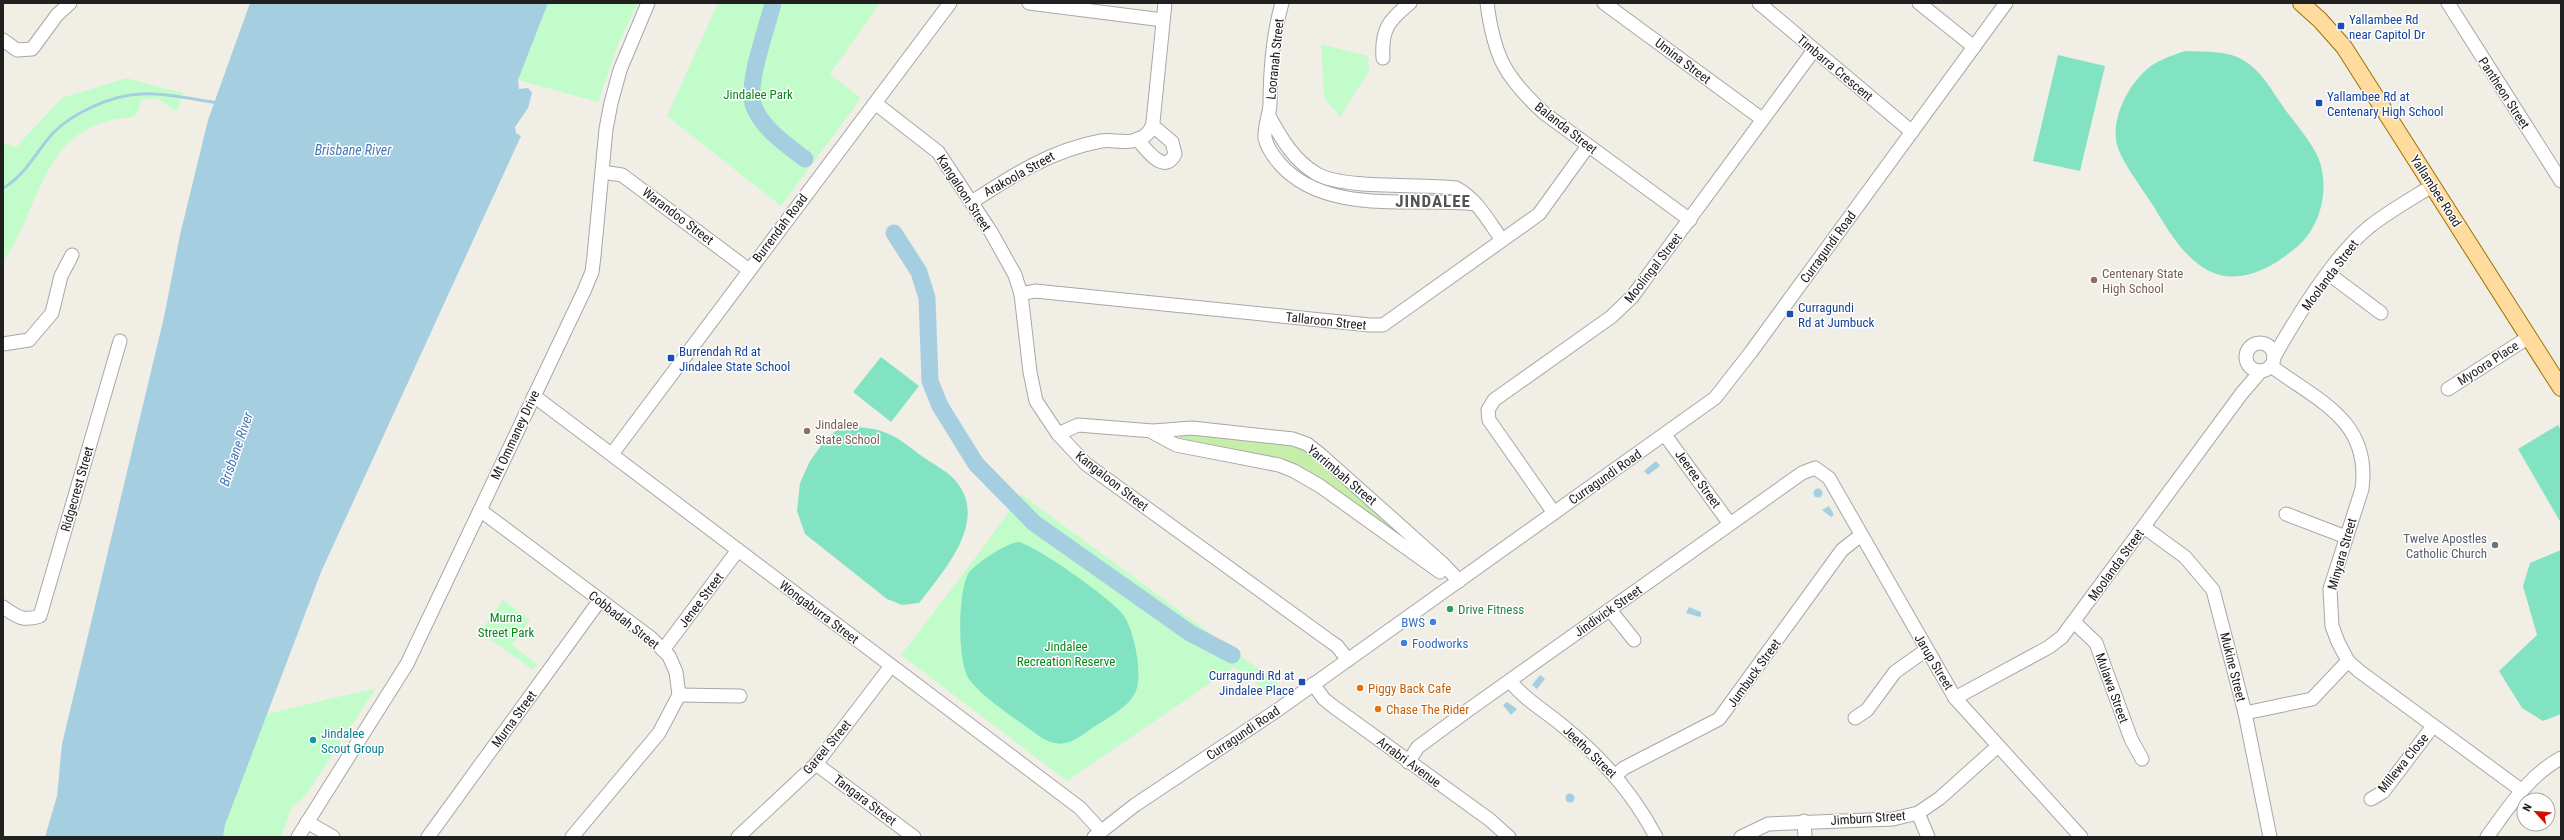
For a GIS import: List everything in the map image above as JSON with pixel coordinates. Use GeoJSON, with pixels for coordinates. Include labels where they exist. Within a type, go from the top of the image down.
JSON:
{"type":"FeatureCollection","features":[{"type":"Feature","properties":{"kind":"main road","name":"Yallambee Road"},"geometry":{"type":"LineString","coordinates":[[2304,4],[2344,47],[2561,388]]}},
{"type":"Feature","properties":{"kind":"street"},"geometry":{"type":"LineString","coordinates":[[3,40],[17,50],[32,49],[57,15],[70,3]]}},
{"type":"Feature","properties":{"kind":"street","name":"Mt Ommaney Drive"},"geometry":{"type":"LineString","coordinates":[[298,837],[407,664],[592,272],[606,128],[615,83],[648,3]]}},
{"type":"Feature","properties":{"kind":"street","name":"Burrendah Road"},"geometry":{"type":"LineString","coordinates":[[612,454],[950,3]]}},
{"type":"Feature","properties":{"kind":"street"},"geometry":{"type":"LineString","coordinates":[[1029,3],[1163,20]]}},
{"type":"Feature","properties":{"kind":"street"},"geometry":{"type":"LineString","coordinates":[[1153,126],[1174,146],[1175,154],[1171,160],[1166,162],[1158,161],[1137,139],[1148,134],[1153,126],[1165,3]]}},
{"type":"Feature","properties":{"kind":"street","name":"Looranah Street"},"geometry":{"type":"LineString","coordinates":[[1282,3],[1275,35],[1269,116],[1288,148],[1317,174],[1334,180],[1456,188],[1466,193],[1476,204],[1502,240]]}},
{"type":"Feature","properties":{"kind":"street"},"geometry":{"type":"LineString","coordinates":[[1383,58],[1382,43],[1386,27],[1393,17],[1410,3]]}},
{"type":"Feature","properties":{"kind":"street","name":"Balanda Street"},"geometry":{"type":"LineString","coordinates":[[1488,3],[1494,38],[1503,68],[1523,94],[1544,114],[1690,220]]}},
{"type":"Feature","properties":{"kind":"street","name":"Umina Street"},"geometry":{"type":"LineString","coordinates":[[1604,3],[1762,119]]}},
{"type":"Feature","properties":{"kind":"street","name":"Timbarra Crescent"},"geometry":{"type":"LineString","coordinates":[[1759,3],[1912,132]]}},
{"type":"Feature","properties":{"kind":"street"},"geometry":{"type":"LineString","coordinates":[[1919,3],[1974,47]]}},
{"type":"Feature","properties":{"kind":"street","name":"Curragundi Road"},"geometry":{"type":"LineString","coordinates":[[1098,834],[1135,805],[1348,660],[1706,406],[1727,384],[2006,3]]}},
{"type":"Feature","properties":{"kind":"street","name":"Pantheon Street"},"geometry":{"type":"LineString","coordinates":[[2448,3],[2561,181]]}},
{"type":"Feature","properties":{"kind":"street","name":"Moolingal Street"},"geometry":{"type":"LineString","coordinates":[[1554,513],[1489,420],[1488,410],[1500,395],[1621,308],[1690,220],[1762,119],[1814,50]]}},
{"type":"Feature","properties":{"kind":"street","name":"Kangaloon Street"},"geometry":{"type":"LineString","coordinates":[[875,103],[938,152],[972,202],[1014,275],[1021,294],[1030,372],[1035,397],[1058,434],[1086,464],[1332,642],[1348,660]]}},
{"type":"Feature","properties":{"kind":"street","name":"Arakoola Street"},"geometry":{"type":"LineString","coordinates":[[972,202],[1032,164],[1059,152],[1103,141],[1137,139]]}},
{"type":"Feature","properties":{"kind":"street","name":"Tallaroon Street"},"geometry":{"type":"LineString","coordinates":[[1021,294],[1035,291],[1383,325],[1539,214],[1588,146]]}},
{"type":"Feature","properties":{"kind":"street","name":"Warandoo Street"},"geometry":{"type":"LineString","coordinates":[[602,172],[622,175],[749,270]]}},
{"type":"Feature","properties":{"kind":"street","name":"Moolanda Street"},"geometry":{"type":"LineString","coordinates":[[1955,698],[2049,647],[2062,637],[2144,528],[2242,393],[2269,365],[2290,328],[2352,244],[2369,227],[2432,186]]}},
{"type":"Feature","properties":{"kind":"street"},"geometry":{"type":"LineString","coordinates":[[3,344],[29,340],[52,313],[61,276],[72,255]]}},
{"type":"Feature","properties":{"kind":"street"},"geometry":{"type":"LineString","coordinates":[[2329,274],[2381,313]]}},
{"type":"Feature","properties":{"kind":"street","name":"Moolanda Street"},"geometry":{"type":"LineString","coordinates":[[2262,343],[2290,328]]}},
{"type":"Feature","properties":{"kind":"street","name":"Myoora Place"},"geometry":{"type":"LineString","coordinates":[[2448,389],[2529,337]]}},
{"type":"Feature","properties":{"kind":"street","name":"Ridgecrest Street"},"geometry":{"type":"LineString","coordinates":[[3,607],[19,618],[29,620],[40,616],[120,341]]}},
{"type":"Feature","properties":{"kind":"street"},"geometry":{"type":"LineString","coordinates":[[2262,343],[2270,347],[2269,365],[2249,365],[2246,357],[2249,349],[2262,343]]}},
{"type":"Feature","properties":{"kind":"street","name":"Moolanda Street"},"geometry":{"type":"LineString","coordinates":[[2242,393],[2249,365]]}},
{"type":"Feature","properties":{"kind":"street","name":"Minyara Street"},"geometry":{"type":"LineString","coordinates":[[2269,365],[2341,417],[2352,430],[2359,443],[2364,474],[2362,489],[2330,589],[2330,612],[2332,626],[2348,661],[2433,726],[2521,790]]}},
{"type":"Feature","properties":{"kind":"street","name":"Wongaburra Street"},"geometry":{"type":"LineString","coordinates":[[534,396],[1080,808],[1098,834]]}},
{"type":"Feature","properties":{"kind":"street","name":"Yarrimbah Street"},"geometry":{"type":"LineString","coordinates":[[1058,434],[1078,425],[1148,431],[1192,428],[1288,438],[1305,443],[1397,522],[1455,584]]}},
{"type":"Feature","properties":{"kind":"street","name":"Yarrimbah Street"},"geometry":{"type":"LineString","coordinates":[[1148,431],[1176,445],[1279,465],[1294,471],[1320,486],[1431,564],[1455,584]]}},
{"type":"Feature","properties":{"kind":"street","name":"Jeeree Street"},"geometry":{"type":"LineString","coordinates":[[1665,435],[1730,524]]}},
{"type":"Feature","properties":{"kind":"street","name":"Jindivick Street"},"geometry":{"type":"LineString","coordinates":[[1408,762],[1424,743],[1802,473],[1815,468]]}},
{"type":"Feature","properties":{"kind":"street","name":"Jarup Street"},"geometry":{"type":"LineString","coordinates":[[1815,468],[1829,478],[1926,650],[1955,698],[2081,837]]}},
{"type":"Feature","properties":{"kind":"street","name":"Cobbadah Street"},"geometry":{"type":"LineString","coordinates":[[480,510],[651,638],[669,656],[676,672],[679,695]]}},
{"type":"Feature","properties":{"kind":"street"},"geometry":{"type":"LineString","coordinates":[[2286,514],[2346,537]]}},
{"type":"Feature","properties":{"kind":"street","name":"Mukine Street"},"geometry":{"type":"LineString","coordinates":[[2144,528],[2185,557],[2213,590],[2245,713],[2270,837]]}},
{"type":"Feature","properties":{"kind":"street","name":"Jumbuck Street"},"geometry":{"type":"LineString","coordinates":[[1616,775],[1624,768],[1719,718],[1842,550],[1861,535]]}},
{"type":"Feature","properties":{"kind":"street","name":"Jenee Street"},"geometry":{"type":"LineString","coordinates":[[663,650],[738,550]]}},
{"type":"Feature","properties":{"kind":"street","name":"Murna Street"},"geometry":{"type":"LineString","coordinates":[[428,837],[600,600]]}},
{"type":"Feature","properties":{"kind":"street"},"geometry":{"type":"LineString","coordinates":[[1610,610],[1634,640]]}},
{"type":"Feature","properties":{"kind":"street","name":"Mulawa Street"},"geometry":{"type":"LineString","coordinates":[[2074,622],[2096,643],[2131,739],[2142,759]]}},
{"type":"Feature","properties":{"kind":"street"},"geometry":{"type":"LineString","coordinates":[[1855,718],[1867,710],[1895,672],[1926,650]]}},
{"type":"Feature","properties":{"kind":"street"},"geometry":{"type":"LineString","coordinates":[[2245,713],[2312,699],[2348,661]]}},
{"type":"Feature","properties":{"kind":"street","name":"Gareel Street"},"geometry":{"type":"LineString","coordinates":[[738,837],[816,764],[891,666]]}},
{"type":"Feature","properties":{"kind":"street","name":"Jeetho Street"},"geometry":{"type":"LineString","coordinates":[[1510,681],[1520,693],[1575,735],[1616,775],[1648,820],[1656,837]]}},
{"type":"Feature","properties":{"kind":"street","name":"Arrabri Avenue"},"geometry":{"type":"LineString","coordinates":[[1313,684],[1334,707],[1490,820],[1509,837]]}},
{"type":"Feature","properties":{"kind":"street"},"geometry":{"type":"LineString","coordinates":[[572,837],[659,733],[679,695],[740,696]]}},
{"type":"Feature","properties":{"kind":"street","name":"Millewa Close"},"geometry":{"type":"LineString","coordinates":[[2372,798],[2383,792],[2433,726]]}},
{"type":"Feature","properties":{"kind":"street","name":"Jimburn Street"},"geometry":{"type":"LineString","coordinates":[[1741,837],[1768,824],[1804,821],[1893,819],[1918,813],[1933,804],[1998,746]]}},
{"type":"Feature","properties":{"kind":"street"},"geometry":{"type":"LineString","coordinates":[[2487,837],[2521,790],[2547,765],[2561,758]]}},
{"type":"Feature","properties":{"kind":"street","name":"Tangara Street"},"geometry":{"type":"LineString","coordinates":[[816,764],[914,837]]}},
{"type":"Feature","properties":{"kind":"street"},"geometry":{"type":"LineString","coordinates":[[1918,813],[1928,837]]}},
{"type":"Feature","properties":{"kind":"street"},"geometry":{"type":"LineString","coordinates":[[1804,821],[1805,837]]}},
{"type":"Feature","properties":{"kind":"street"},"geometry":{"type":"LineString","coordinates":[[307,822],[333,837]]}},
{"type":"Feature","properties":{"kind":"green space"},"geometry":{"type":"Polygon","coordinates":[[[548,3],[638,3],[619,42],[598,102],[518,80],[548,3]]]}},
{"type":"Feature","properties":{"kind":"green space","name":"Jindalee Park"},"geometry":{"type":"Polygon","coordinates":[[[718,3],[880,3],[830,74],[861,98],[781,206],[667,116],[718,3]]]}},
{"type":"Feature","properties":{"kind":"green space"},"geometry":{"type":"Polygon","coordinates":[[[1321,44],[1368,56],[1369,71],[1340,117],[1324,97],[1321,44]]]}},
{"type":"Feature","properties":{"kind":"green space"},"geometry":{"type":"Polygon","coordinates":[[[2185,51],[2222,53],[2243,60],[2256,70],[2307,138],[2318,157],[2322,168],[2322,204],[2313,227],[2306,237],[2290,253],[2272,265],[2252,274],[2231,277],[2220,275],[2209,271],[2189,257],[2166,227],[2129,170],[2118,148],[2116,127],[2118,116],[2126,95],[2132,86],[2146,70],[2155,64],[2185,51]]]}},
{"type":"Feature","properties":{"kind":"green space"},"geometry":{"type":"Polygon","coordinates":[[[2058,55],[2105,66],[2080,171],[2033,161],[2058,55]]]}},
{"type":"Feature","properties":{"kind":"green space"},"geometry":{"type":"Polygon","coordinates":[[[126,78],[183,93],[177,112],[157,98],[141,100],[137,113],[131,118],[111,120],[101,123],[89,128],[70,141],[49,168],[13,247],[3,261],[3,143],[16,147],[62,98],[126,78]]]}},
{"type":"Feature","properties":{"kind":"green space"},"geometry":{"type":"Polygon","coordinates":[[[881,357],[919,386],[891,422],[853,392],[881,357]]]}},
{"type":"Feature","properties":{"kind":"green space"},"geometry":{"type":"Polygon","coordinates":[[[2558,425],[2561,430],[2561,523],[2518,449],[2558,425]]]}},
{"type":"Feature","properties":{"kind":"green space"},"geometry":{"type":"Polygon","coordinates":[[[853,427],[875,429],[898,439],[950,475],[964,494],[968,510],[966,527],[960,544],[940,576],[919,603],[902,605],[887,599],[805,534],[797,511],[800,483],[810,461],[825,440],[838,429],[853,427]]]}},
{"type":"Feature","properties":{"kind":"green space"},"geometry":{"type":"Polygon","coordinates":[[[1180,433],[1279,442],[1307,449],[1408,542],[1293,463],[1179,439],[1180,433]]]}},
{"type":"Feature","properties":{"kind":"green space","name":"Jindalee Recreation Reserve"},"geometry":{"type":"Polygon","coordinates":[[[1021,494],[1280,685],[1268,692],[1234,667],[1067,781],[901,655],[982,549],[1021,494]]]}},
{"type":"Feature","properties":{"kind":"green space"},"geometry":{"type":"Polygon","coordinates":[[[1019,542],[1042,553],[1056,562],[1113,604],[1126,619],[1134,640],[1138,664],[1138,686],[1131,699],[1121,709],[1079,737],[1062,744],[1049,742],[1042,738],[983,694],[969,679],[962,658],[960,627],[962,596],[968,574],[977,565],[991,555],[1013,543],[1019,542]]]}},
{"type":"Feature","properties":{"kind":"green space"},"geometry":{"type":"Polygon","coordinates":[[[2561,550],[2561,714],[2543,721],[2522,708],[2499,671],[2537,635],[2523,586],[2530,563],[2561,550]]]}},
{"type":"Feature","properties":{"kind":"green space","name":"Murna Street Park"},"geometry":{"type":"Polygon","coordinates":[[[503,600],[530,620],[512,645],[537,664],[533,670],[480,632],[503,600]]]}},
{"type":"Feature","properties":{"kind":"green space"},"geometry":{"type":"Polygon","coordinates":[[[376,688],[306,795],[292,807],[281,837],[223,837],[225,825],[266,714],[376,688]]]}},
{"type":"Feature","properties":{"kind":"water","name":"Brisbane River"},"geometry":{"type":"Polygon","coordinates":[[[250,3],[548,3],[518,80],[519,89],[528,88],[532,93],[528,108],[515,127],[516,133],[521,136],[321,572],[225,825],[223,837],[45,837],[57,796],[62,744],[164,317],[180,235],[208,120],[250,3]]]}},
{"type":"Feature","properties":{"kind":"water"},"geometry":{"type":"Polygon","coordinates":[[[1656,461],[1660,466],[1648,475],[1644,471],[1656,461]]]}},
{"type":"Feature","properties":{"kind":"water"},"geometry":{"type":"Polygon","coordinates":[[[1818,488],[1823,493],[1818,498],[1813,493],[1818,488]]]}},
{"type":"Feature","properties":{"kind":"water"},"geometry":{"type":"Polygon","coordinates":[[[1829,506],[1834,515],[1831,517],[1822,510],[1829,506]]]}},
{"type":"Feature","properties":{"kind":"water"},"geometry":{"type":"Polygon","coordinates":[[[1689,607],[1701,612],[1701,616],[1686,613],[1689,607]]]}},
{"type":"Feature","properties":{"kind":"water"},"geometry":{"type":"Polygon","coordinates":[[[1540,675],[1545,679],[1537,689],[1532,685],[1540,675]]]}},
{"type":"Feature","properties":{"kind":"water"},"geometry":{"type":"Polygon","coordinates":[[[1507,702],[1517,709],[1511,715],[1503,705],[1507,702]]]}},
{"type":"Feature","properties":{"kind":"water"},"geometry":{"type":"Polygon","coordinates":[[[1570,793],[1575,798],[1570,803],[1565,798],[1570,793]]]}},
{"type":"Feature","properties":{"kind":"waterway"},"geometry":{"type":"LineString","coordinates":[[773,3],[755,68],[752,94],[753,104],[768,128],[782,142],[805,159]]}},
{"type":"Feature","properties":{"kind":"waterway"},"geometry":{"type":"LineString","coordinates":[[3,188],[11,183],[25,169],[48,139],[62,125],[80,113],[107,101],[123,96],[152,94],[183,97],[217,103]]}},
{"type":"Feature","properties":{"kind":"waterway"},"geometry":{"type":"LineString","coordinates":[[894,233],[919,272],[927,298],[930,381],[940,406],[976,464],[1034,523],[1190,633],[1232,655]]}},
{"type":"Feature","properties":{"kind":"place","name":"Yallambee Rd near Capitol Dr"},"geometry":{"type":"Point","coordinates":[2341,26]}},
{"type":"Feature","properties":{"kind":"place","name":"Yallambee Rd at Centenary High School"},"geometry":{"type":"Point","coordinates":[2319,103]}},
{"type":"Feature","properties":{"kind":"place","name":"Centenary State High School"},"geometry":{"type":"Point","coordinates":[2094,280]}},
{"type":"Feature","properties":{"kind":"place","name":"Curragundi Rd at Jumbuck"},"geometry":{"type":"Point","coordinates":[1790,314]}},
{"type":"Feature","properties":{"kind":"place","name":"Burrendah Rd at Jindalee State School"},"geometry":{"type":"Point","coordinates":[671,358]}},
{"type":"Feature","properties":{"kind":"place","name":"Jindalee State School"},"geometry":{"type":"Point","coordinates":[807,431]}},
{"type":"Feature","properties":{"kind":"place","name":"Twelve Apostles Catholic Church"},"geometry":{"type":"Point","coordinates":[2495,545]}},
{"type":"Feature","properties":{"kind":"place","name":"Drive Fitness"},"geometry":{"type":"Point","coordinates":[1450,609]}},
{"type":"Feature","properties":{"kind":"place","name":"BWS"},"geometry":{"type":"Point","coordinates":[1433,622]}},
{"type":"Feature","properties":{"kind":"place","name":"Foodworks"},"geometry":{"type":"Point","coordinates":[1404,643]}},
{"type":"Feature","properties":{"kind":"place","name":"Curragundi Rd at Jindalee Place"},"geometry":{"type":"Point","coordinates":[1302,682]}},
{"type":"Feature","properties":{"kind":"place","name":"Piggy Back Cafe"},"geometry":{"type":"Point","coordinates":[1360,688]}},
{"type":"Feature","properties":{"kind":"place","name":"Chase The Rider"},"geometry":{"type":"Point","coordinates":[1378,709]}},
{"type":"Feature","properties":{"kind":"place","name":"Jindalee Scout Group"},"geometry":{"type":"Point","coordinates":[313,740]}},
{"type":"Feature","properties":{"kind":"district","name":"JINDALEE"},"geometry":{"type":"Point","coordinates":[1433,201]}}]}
